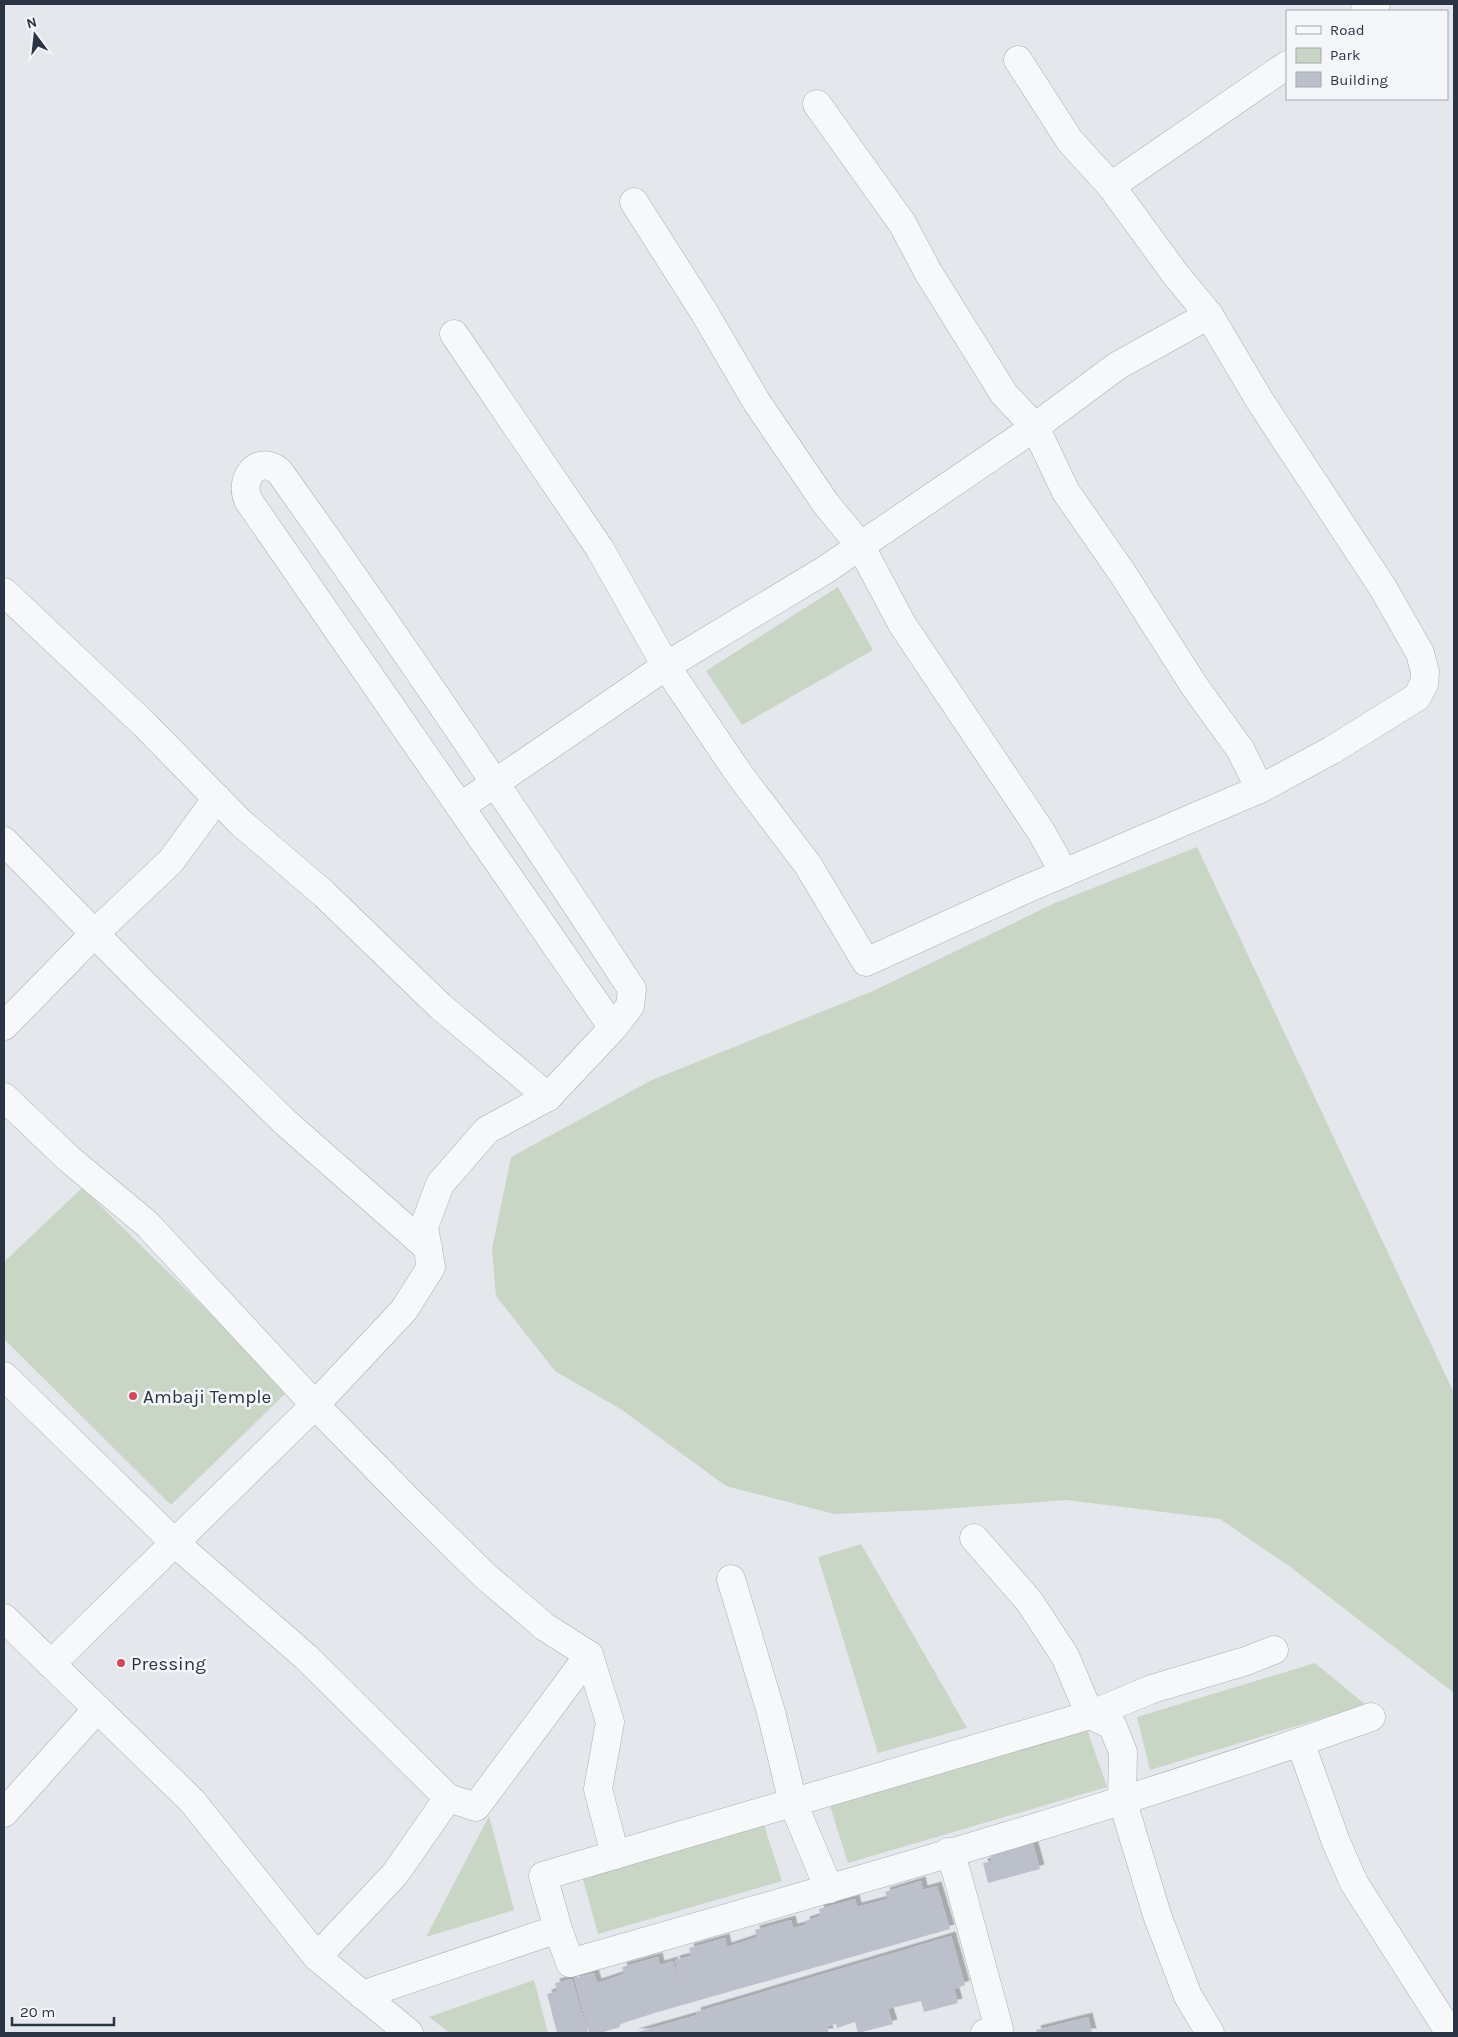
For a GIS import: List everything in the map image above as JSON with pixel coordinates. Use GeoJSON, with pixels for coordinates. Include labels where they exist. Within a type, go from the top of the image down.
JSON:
{"type":"FeatureCollection","features":[{"type":"Feature","properties":{"kind":"street"},"geometry":{"type":"LineString","coordinates":[[454,334],[600,549],[666,666],[738,774],[808,866],[866,962],[1064,873],[1260,789],[1332,750],[1417,697],[1424,684],[1425,672],[1420,653],[1383,588],[1260,402],[1209,315],[1176,275],[1111,186],[1070,140],[1018,60]]}},
{"type":"Feature","properties":{"kind":"street"},"geometry":{"type":"LineString","coordinates":[[1111,186],[1286,66]]}},
{"type":"Feature","properties":{"kind":"street"},"geometry":{"type":"LineString","coordinates":[[817,104],[902,224],[928,272],[1004,394],[1035,426],[1066,492],[1122,574],[1179,663],[1240,749],[1260,789]]}},
{"type":"Feature","properties":{"kind":"street"},"geometry":{"type":"LineString","coordinates":[[634,202],[704,312],[756,401],[826,504],[860,546],[902,624],[1042,832],[1064,873]]}},
{"type":"Feature","properties":{"kind":"street"},"geometry":{"type":"LineString","coordinates":[[460,807],[666,666],[825,570],[1035,426],[1117,366],[1209,315]]}},
{"type":"Feature","properties":{"kind":"street"},"geometry":{"type":"LineString","coordinates":[[51,1664],[315,1405],[404,1310],[430,1267],[424,1227],[440,1184],[486,1130],[548,1097],[613,1028],[630,1006],[632,990],[496,782],[365,591],[279,471],[268,464],[255,469],[248,476],[245,484],[248,500],[613,1028]]}},
{"type":"Feature","properties":{"kind":"street"},"geometry":{"type":"LineString","coordinates":[[4,592],[143,723],[240,822],[324,894],[440,1006],[548,1097]]}},
{"type":"Feature","properties":{"kind":"street"},"geometry":{"type":"LineString","coordinates":[[4,1026],[94,934],[171,861],[217,798]]}},
{"type":"Feature","properties":{"kind":"street"},"geometry":{"type":"LineString","coordinates":[[4,841],[94,934],[286,1123],[428,1248]]}},
{"type":"Feature","properties":{"kind":"street"},"geometry":{"type":"LineString","coordinates":[[4,1097],[69,1159],[147,1224],[315,1405],[484,1575],[545,1628],[589,1655],[610,1722],[598,1789],[615,1855]]}},
{"type":"Feature","properties":{"kind":"street"},"geometry":{"type":"LineString","coordinates":[[4,1376],[175,1543],[306,1657],[448,1798],[476,1807],[589,1655]]}},
{"type":"Feature","properties":{"kind":"street"},"geometry":{"type":"LineString","coordinates":[[974,1538],[1029,1602],[1065,1656],[1090,1715],[1112,1725],[1123,1752],[1122,1799],[1157,1916],[1188,1996],[1210,2033]]}},
{"type":"Feature","properties":{"kind":"street"},"geometry":{"type":"LineString","coordinates":[[731,1579],[772,1712],[793,1803],[828,1888]]}},
{"type":"Feature","properties":{"kind":"street"},"geometry":{"type":"LineString","coordinates":[[4,1618],[192,1801],[316,1957],[409,2033]]}},
{"type":"Feature","properties":{"kind":"street"},"geometry":{"type":"LineString","coordinates":[[1274,1650],[1246,1661],[1152,1689],[1090,1715],[543,1876],[558,1930],[570,1963],[828,1888],[1122,1799],[1300,1742],[1371,1717]]}},
{"type":"Feature","properties":{"kind":"street"},"geometry":{"type":"LineString","coordinates":[[4,1813],[97,1709]]}},
{"type":"Feature","properties":{"kind":"street"},"geometry":{"type":"LineString","coordinates":[[1300,1742],[1336,1842],[1354,1883],[1450,2033]]}},
{"type":"Feature","properties":{"kind":"street"},"geometry":{"type":"LineString","coordinates":[[316,1957],[395,1874],[448,1798]]}},
{"type":"Feature","properties":{"kind":"street"},"geometry":{"type":"LineString","coordinates":[[948,1852],[956,1871],[994,2032]]}},
{"type":"Feature","properties":{"kind":"street"},"geometry":{"type":"LineString","coordinates":[[362,1996],[558,1930]]}},
{"type":"Feature","properties":{"kind":"green space"},"geometry":{"type":"Polygon","coordinates":[[[838,587],[873,650],[742,725],[706,671],[838,587]]]}},
{"type":"Feature","properties":{"kind":"green space"},"geometry":{"type":"Polygon","coordinates":[[[1197,847],[1454,1393],[1454,1693],[1289,1566],[1220,1519],[1066,1500],[929,1510],[834,1514],[726,1486],[622,1410],[555,1371],[496,1296],[492,1249],[511,1157],[652,1080],[873,991],[1055,903],[1197,847]]]}},
{"type":"Feature","properties":{"kind":"green space"},"geometry":{"type":"Polygon","coordinates":[[[82,1188],[289,1390],[171,1505],[4,1339],[4,1262],[82,1188]]]}},
{"type":"Feature","properties":{"kind":"green space"},"geometry":{"type":"Polygon","coordinates":[[[861,1544],[967,1728],[878,1753],[818,1557],[861,1544]]]}},
{"type":"Feature","properties":{"kind":"green space"},"geometry":{"type":"Polygon","coordinates":[[[1315,1663],[1366,1705],[1150,1770],[1137,1717],[1315,1663]]]}},
{"type":"Feature","properties":{"kind":"green space"},"geometry":{"type":"Polygon","coordinates":[[[1087,1729],[1107,1787],[848,1863],[829,1803],[1087,1729]]]}},
{"type":"Feature","properties":{"kind":"green space"},"geometry":{"type":"Polygon","coordinates":[[[489,1816],[514,1910],[426,1937],[489,1816]]]}},
{"type":"Feature","properties":{"kind":"green space"},"geometry":{"type":"Polygon","coordinates":[[[764,1825],[782,1881],[598,1934],[582,1876],[764,1825]]]}},
{"type":"Feature","properties":{"kind":"green space"},"geometry":{"type":"Polygon","coordinates":[[[534,1980],[548,2033],[450,2033],[429,2017],[534,1980]]]}},
{"type":"Feature","properties":{"kind":"building"},"geometry":{"type":"Polygon","coordinates":[[[1032,1840],[1040,1869],[988,1883],[983,1863],[992,1861],[989,1851],[1032,1840]]]}},
{"type":"Feature","properties":{"kind":"building"},"geometry":{"type":"Polygon","coordinates":[[[921,1881],[923,1890],[937,1886],[950,1929],[658,2012],[620,2024],[620,2027],[600,2033],[589,2033],[574,1978],[594,1973],[597,1983],[624,1974],[622,1967],[658,1957],[660,1965],[673,1961],[682,1989],[675,1960],[691,1956],[689,1948],[725,1938],[727,1947],[757,1937],[755,1930],[791,1920],[793,1928],[806,1925],[805,1921],[821,1916],[819,1909],[855,1899],[857,1907],[888,1899],[885,1892],[921,1881]]]}},
{"type":"Feature","properties":{"kind":"building"},"geometry":{"type":"Polygon","coordinates":[[[951,1936],[965,1985],[954,1989],[958,2003],[924,2012],[921,2001],[888,2009],[893,2024],[858,2033],[855,2022],[837,2028],[836,2024],[827,2026],[829,2033],[634,2033],[697,2015],[696,2012],[951,1936]]]}},
{"type":"Feature","properties":{"kind":"building"},"geometry":{"type":"Polygon","coordinates":[[[572,1979],[588,2033],[557,2033],[547,1994],[557,1991],[555,1983],[572,1979]]]}},
{"type":"Feature","properties":{"kind":"building"},"geometry":{"type":"Polygon","coordinates":[[[1088,2017],[1092,2033],[1037,2033],[1036,2030],[1088,2017]]]}},
{"type":"Feature","properties":{"kind":"place","name":"Ambaji Temple"},"geometry":{"type":"Point","coordinates":[133,1396]}},
{"type":"Feature","properties":{"kind":"place","name":"Pressing"},"geometry":{"type":"Point","coordinates":[121,1663]}}]}
